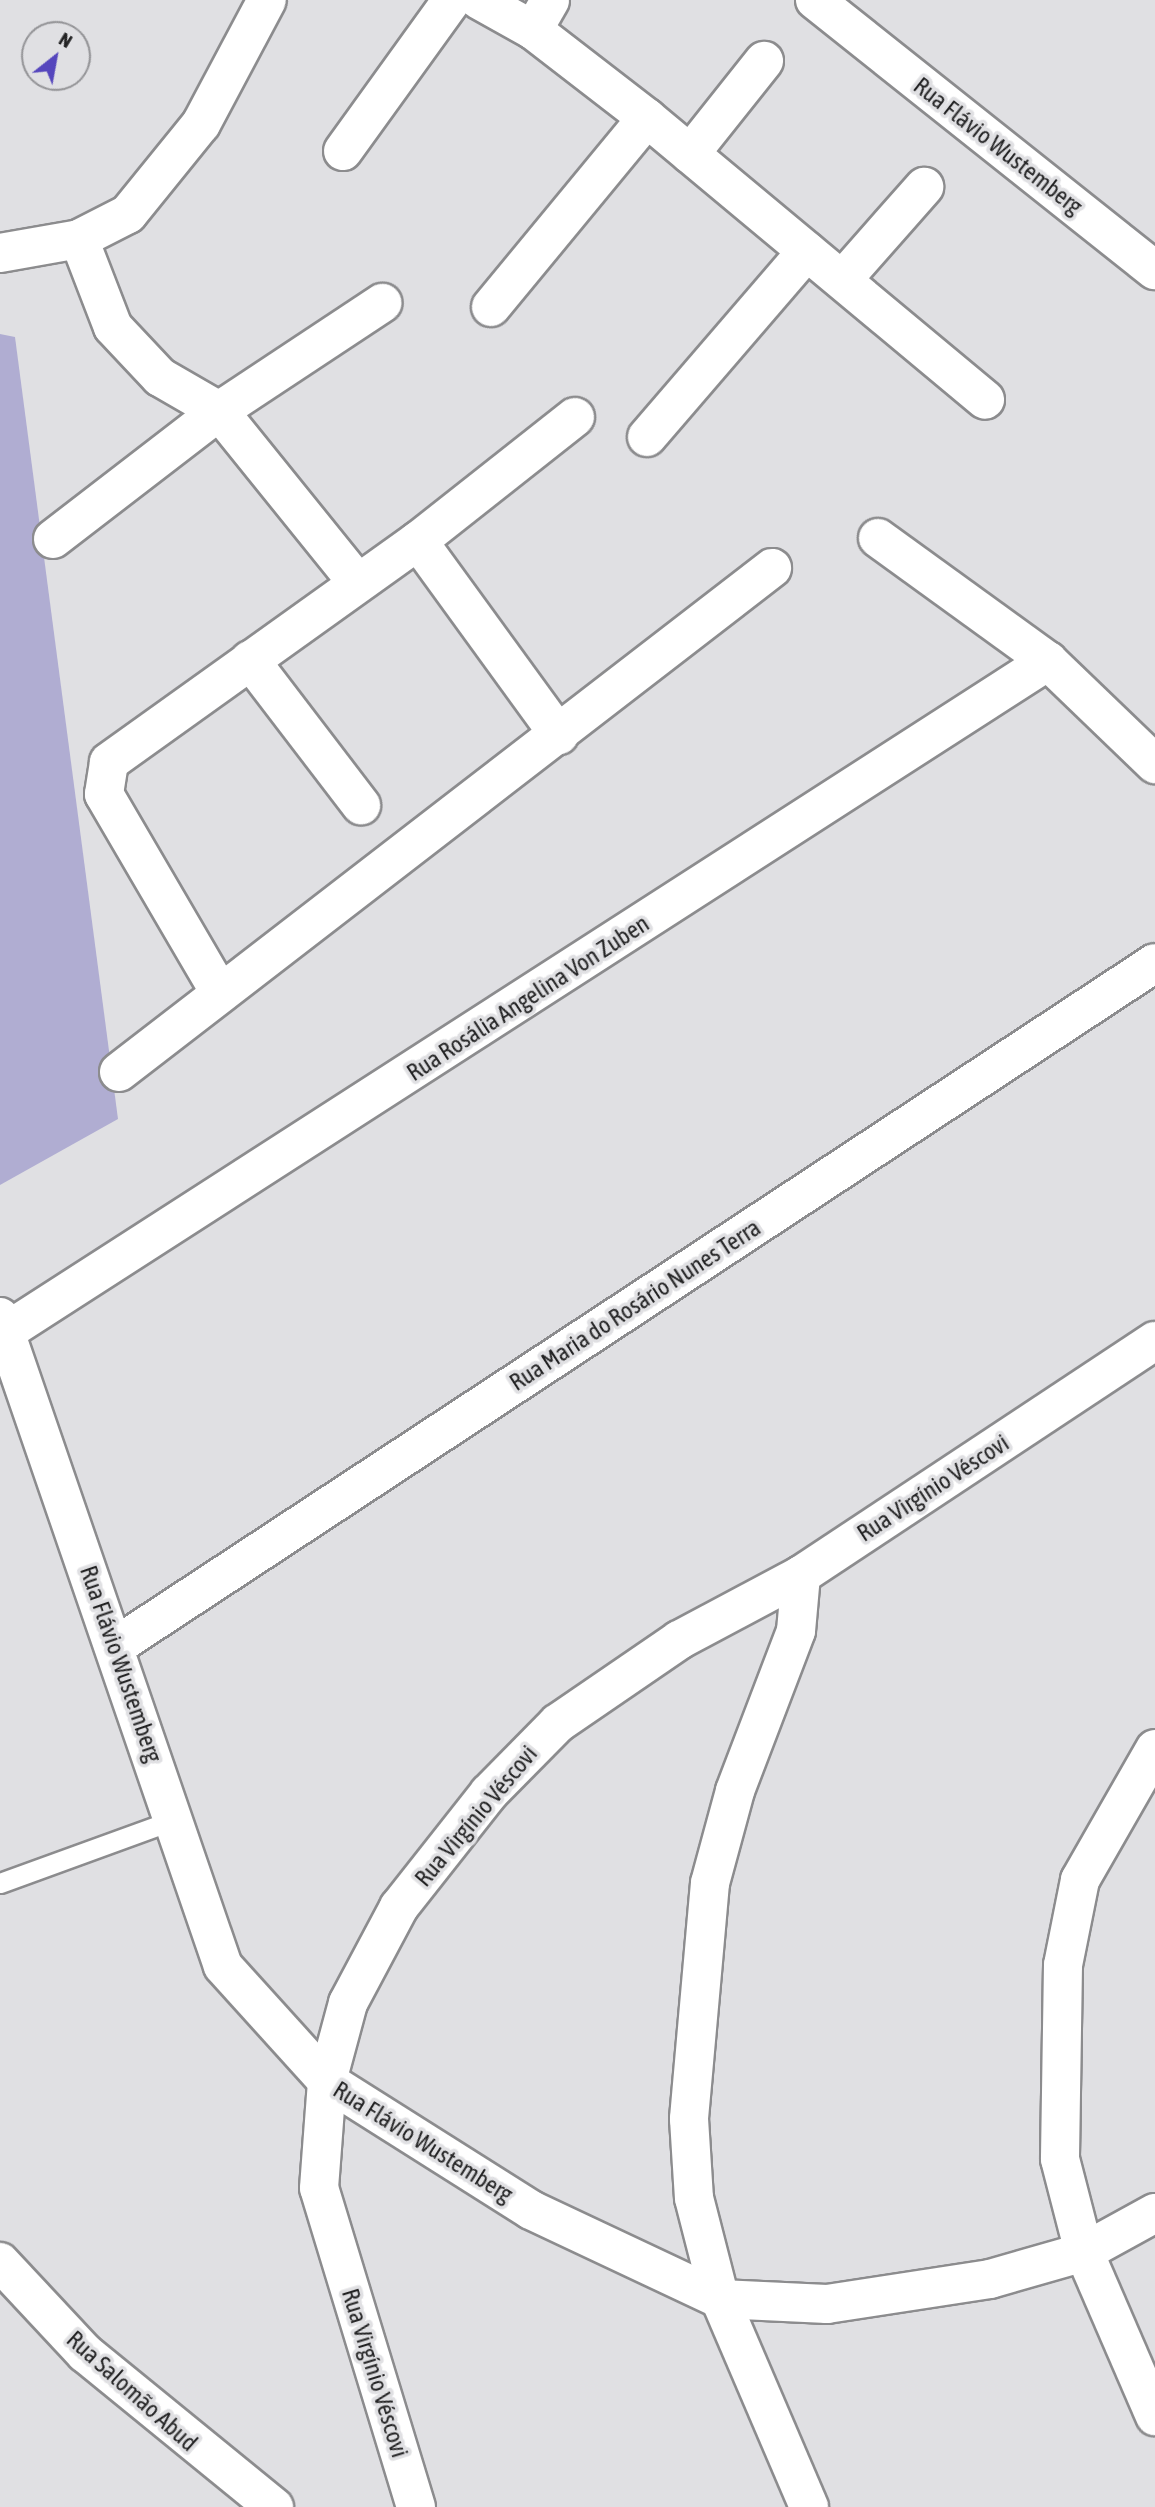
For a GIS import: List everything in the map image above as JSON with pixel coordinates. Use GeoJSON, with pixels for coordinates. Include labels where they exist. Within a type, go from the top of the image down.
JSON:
{"type":"FeatureCollection","features":[{"type":"Feature","properties":{"kind":"street"},"geometry":{"type":"LineString","coordinates":[[0,253],[79,239],[128,214],[163,176],[201,124],[267,0]]}},
{"type":"Feature","properties":{"kind":"street"},"geometry":{"type":"LineString","coordinates":[[343,151],[452,0]]}},
{"type":"Feature","properties":{"kind":"street"},"geometry":{"type":"LineString","coordinates":[[479,0],[542,15],[647,118],[985,400]]}},
{"type":"Feature","properties":{"kind":"street","name":"Rua Flávio Wustemberg"},"geometry":{"type":"LineString","coordinates":[[829,7],[1155,270]]}},
{"type":"Feature","properties":{"kind":"street"},"geometry":{"type":"LineString","coordinates":[[690,154],[764,61]]}},
{"type":"Feature","properties":{"kind":"street"},"geometry":{"type":"LineString","coordinates":[[491,307],[647,118]]}},
{"type":"Feature","properties":{"kind":"street"},"geometry":{"type":"LineString","coordinates":[[843,279],[924,187]]}},
{"type":"Feature","properties":{"kind":"street"},"geometry":{"type":"LineString","coordinates":[[79,239],[113,327],[160,377],[219,411],[359,583]]}},
{"type":"Feature","properties":{"kind":"street"},"geometry":{"type":"LineString","coordinates":[[647,438],[807,251]]}},
{"type":"Feature","properties":{"kind":"street"},"geometry":{"type":"LineString","coordinates":[[53,539],[219,411],[382,303]]}},
{"type":"Feature","properties":{"kind":"street"},"geometry":{"type":"LineString","coordinates":[[219,990],[104,794],[103,775],[125,748],[418,541],[575,417]]}},
{"type":"Feature","properties":{"kind":"street"},"geometry":{"type":"LineString","coordinates":[[877,538],[1048,662],[1155,764]]}},
{"type":"Feature","properties":{"kind":"street"},"geometry":{"type":"LineString","coordinates":[[418,541],[559,735]]}},
{"type":"Feature","properties":{"kind":"street"},"geometry":{"type":"LineString","coordinates":[[119,1072],[219,990],[559,735],[772,568]]}},
{"type":"Feature","properties":{"kind":"street"},"geometry":{"type":"LineString","coordinates":[[250,660],[361,805]]}},
{"type":"Feature","properties":{"kind":"street","name":"Rua Rosália Angelina Von Zuben"},"geometry":{"type":"LineString","coordinates":[[3,1324],[1048,662]]}},
{"type":"Feature","properties":{"kind":"street","name":"Rua Maria do Rosário Nunes Terra"},"geometry":{"type":"LineString","coordinates":[[116,1646],[1155,963]]}},
{"type":"Feature","properties":{"kind":"street","name":"Rua Flávio Wustemberg"},"geometry":{"type":"LineString","coordinates":[[3,1324],[116,1646],[173,1820],[195,1898],[223,1966],[327,2081],[531,2210],[720,2299],[827,2304],[990,2279],[1084,2252],[1155,2214]]}},
{"type":"Feature","properties":{"kind":"street","name":"Rua Virgínio Véscovi"},"geometry":{"type":"LineString","coordinates":[[416,2507],[320,2188],[327,2081],[348,2003],[399,1907],[489,1793],[558,1723],[679,1640],[801,1575],[1155,1341]]}},
{"type":"Feature","properties":{"kind":"street"},"geometry":{"type":"LineString","coordinates":[[801,1575],[796,1631],[735,1791],[710,1883],[695,1999],[689,2119],[694,2198],[720,2299],[809,2507]]}},
{"type":"Feature","properties":{"kind":"street"},"geometry":{"type":"LineString","coordinates":[[1155,1749],[1080,1880],[1063,1965],[1060,2159],[1084,2252],[1155,2412]]}},
{"type":"Feature","properties":{"kind":"street","name":"Rua Salomão Abud"},"geometry":{"type":"LineString","coordinates":[[0,2262],[85,2353],[274,2507]]}},
{"type":"Feature","properties":{"kind":"lane"},"geometry":{"type":"LineString","coordinates":[[0,1883],[173,1820]]}},
{"type":"Feature","properties":{"kind":"shaded area"},"geometry":{"type":"Polygon","coordinates":[[[0,334],[15,337],[118,1119],[0,1185],[0,334]]]}}]}
